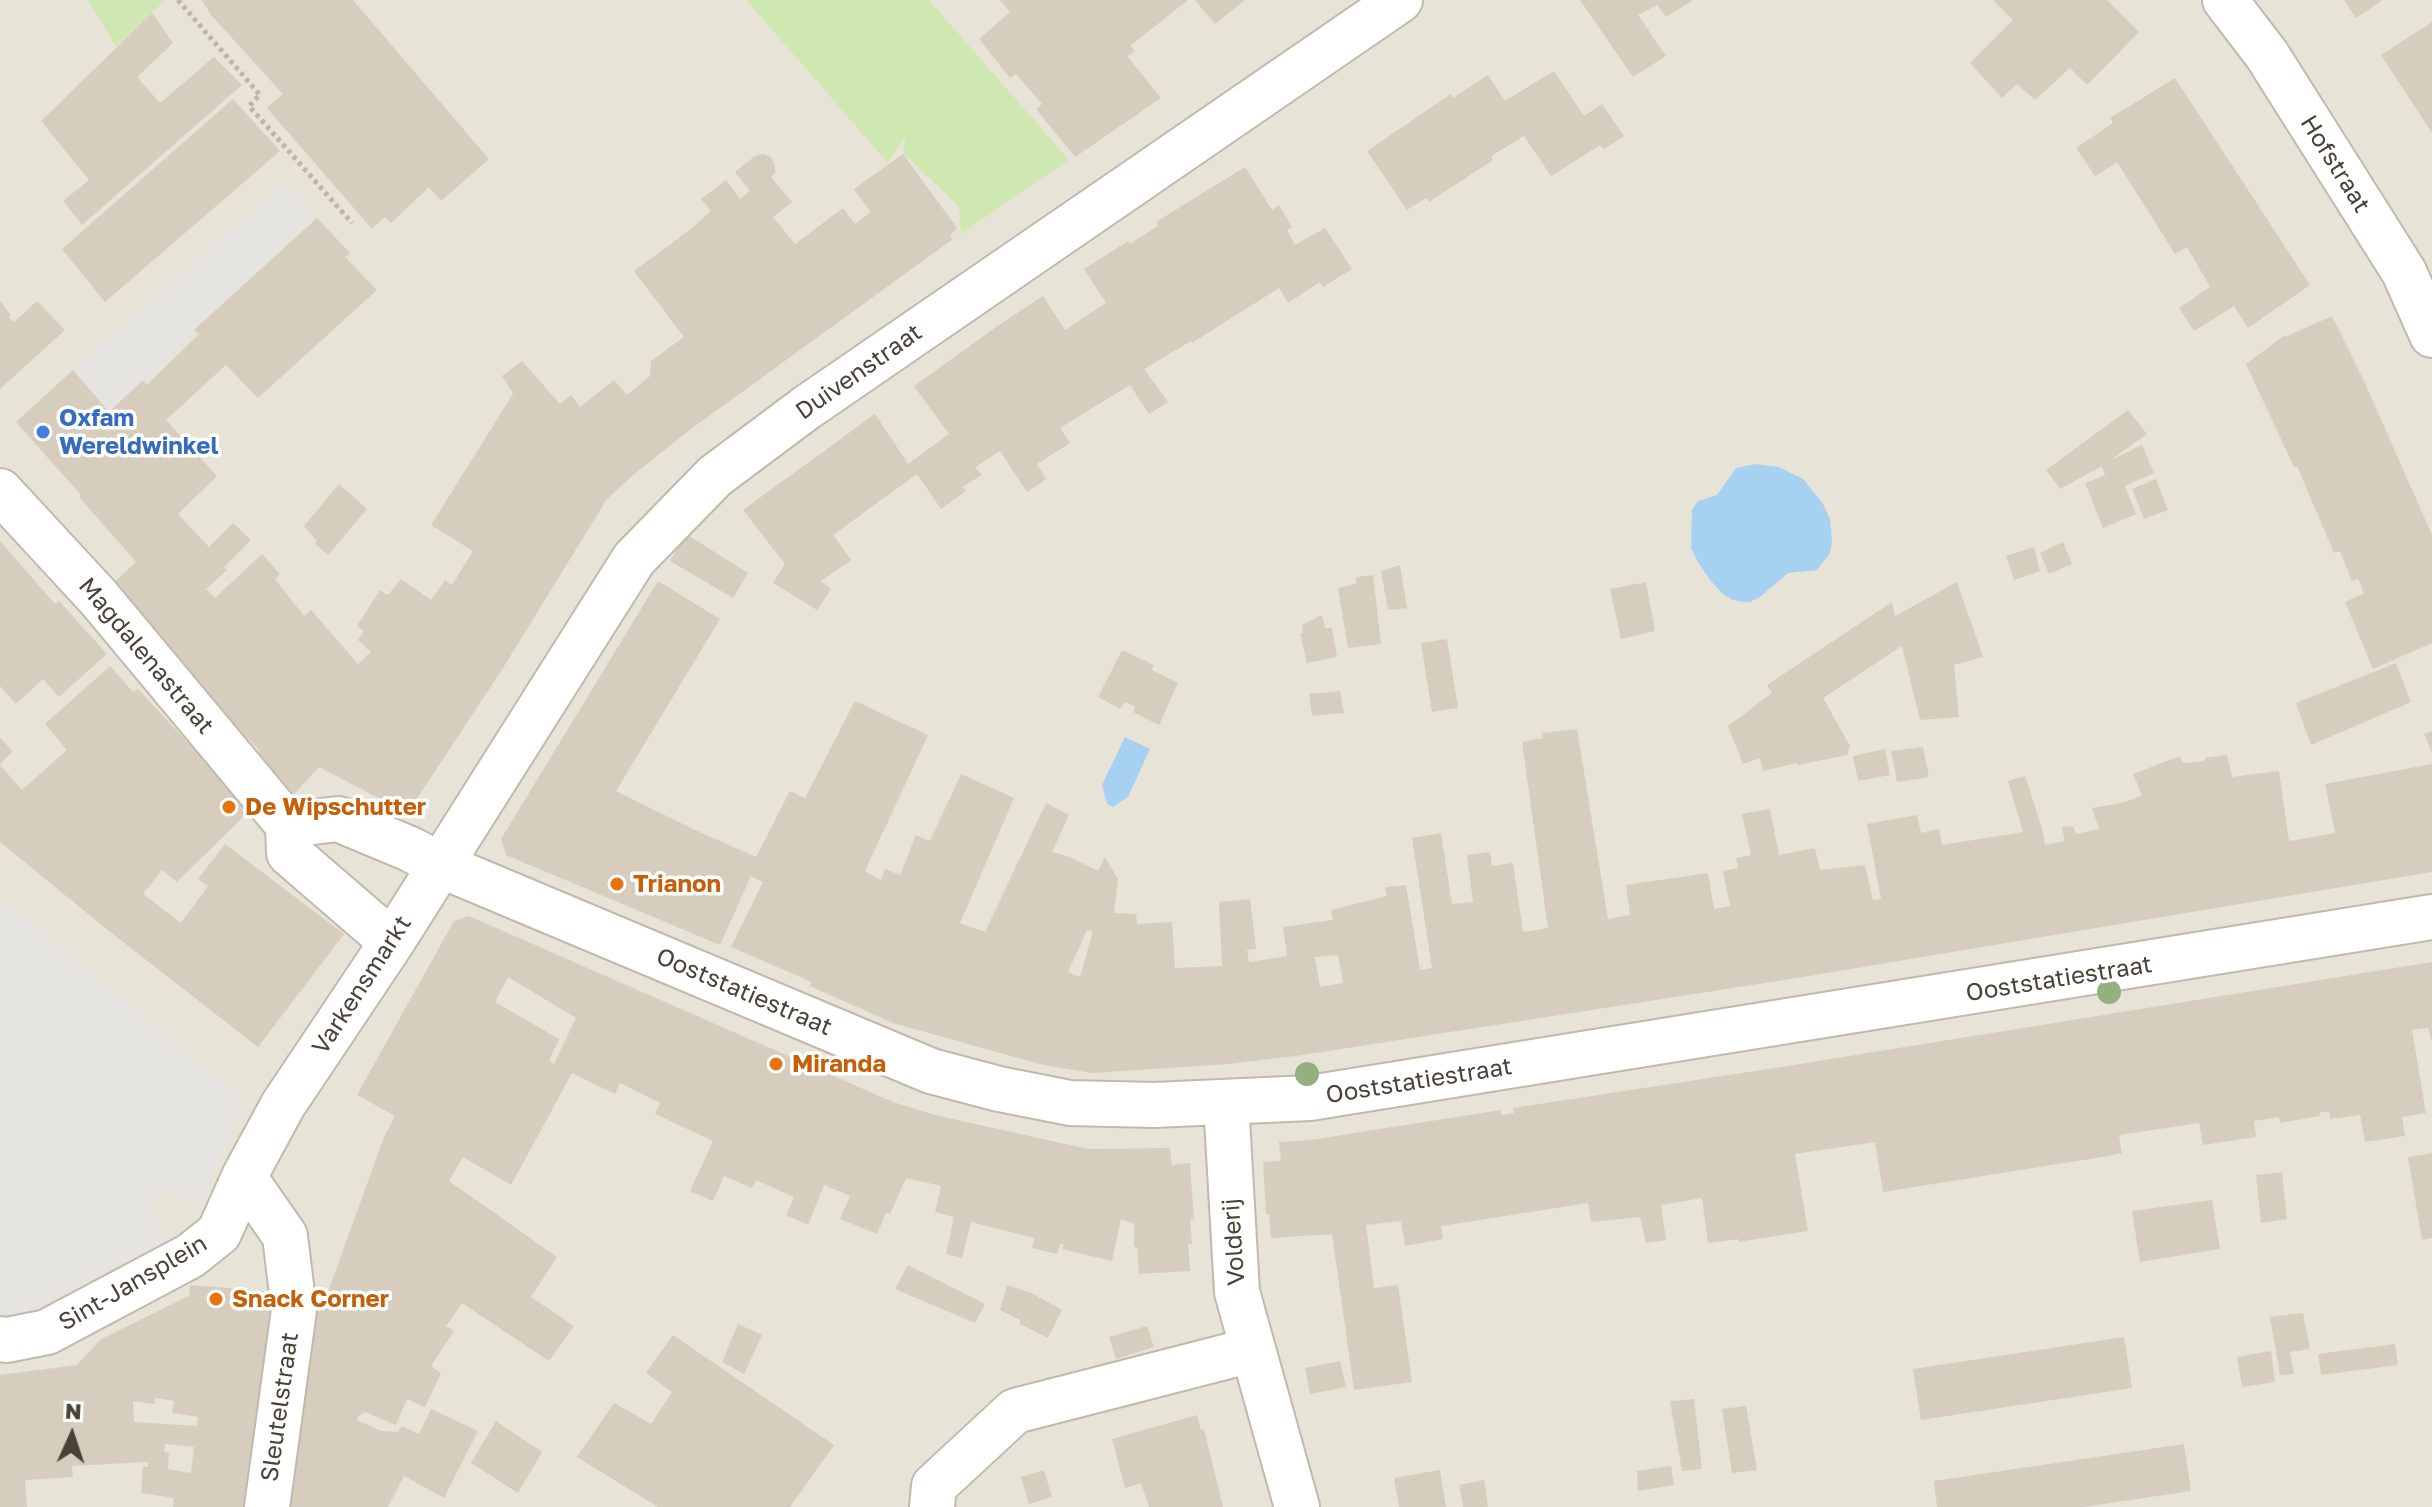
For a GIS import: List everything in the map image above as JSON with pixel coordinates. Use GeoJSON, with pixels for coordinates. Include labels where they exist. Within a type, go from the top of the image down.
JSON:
{"type":"FeatureCollection","features":[{"type":"Feature","properties":{"kind":"street","name":"Duivenstraat"},"geometry":{"type":"LineString","coordinates":[[440,865],[634,559],[715,476],[806,408],[1400,0]]}},
{"type":"Feature","properties":{"kind":"street","name":"Hofstraat"},"geometry":{"type":"LineString","coordinates":[[2225,0],[2267,55],[2404,272],[2432,335]]}},
{"type":"Feature","properties":{"kind":"street","name":"Magdalenastraat"},"geometry":{"type":"LineString","coordinates":[[0,491],[98,597],[288,825],[289,853],[392,942]]}},
{"type":"Feature","properties":{"kind":"street"},"geometry":{"type":"LineString","coordinates":[[288,825],[338,819],[440,865]]}},
{"type":"Feature","properties":{"kind":"street","name":"Varkensmarkt"},"geometry":{"type":"LineString","coordinates":[[283,1105],[440,865]]}},
{"type":"Feature","properties":{"kind":"street","name":"Ooststatiestraat"},"geometry":{"type":"LineString","coordinates":[[440,865],[931,1071],[1070,1103],[1154,1105],[1310,1098],[2432,917]]}},
{"type":"Feature","properties":{"kind":"street","name":"Volderij"},"geometry":{"type":"LineString","coordinates":[[1226,1102],[1237,1292],[1297,1507]]}},
{"type":"Feature","properties":{"kind":"street","name":"Sint-Jansplein"},"geometry":{"type":"LineString","coordinates":[[0,1339],[47,1332],[190,1256],[219,1233],[244,1177],[283,1105]]}},
{"type":"Feature","properties":{"kind":"street","name":"Sleutelstraat"},"geometry":{"type":"LineString","coordinates":[[244,1177],[285,1236],[294,1310],[267,1507]]}},
{"type":"Feature","properties":{"kind":"street"},"geometry":{"type":"LineString","coordinates":[[932,1507],[934,1486],[1015,1411],[1256,1365]]}},
{"type":"Feature","properties":{"kind":"path"},"geometry":{"type":"LineString","coordinates":[[178,0],[260,95],[249,106],[352,223]]}},
{"type":"Feature","properties":{"kind":"shaded area"},"geometry":{"type":"Polygon","coordinates":[[[0,0],[2432,0],[2432,1507],[0,1507],[0,0]]]}},
{"type":"Feature","properties":{"kind":"shaded area"},"geometry":{"type":"Polygon","coordinates":[[[285,182],[317,218],[109,412],[73,370],[285,182]]]}},
{"type":"Feature","properties":{"kind":"shaded area"},"geometry":{"type":"Polygon","coordinates":[[[0,898],[244,1102],[200,1205],[162,1190],[148,1203],[166,1241],[16,1316],[0,1312],[0,898]]]}},
{"type":"Feature","properties":{"kind":"green space"},"geometry":{"type":"Polygon","coordinates":[[[88,0],[165,0],[116,47],[88,0]]]}},
{"type":"Feature","properties":{"kind":"green space"},"geometry":{"type":"Polygon","coordinates":[[[746,0],[929,0],[1069,160],[961,234],[959,207],[904,154],[905,136],[888,163],[746,0]]]}},
{"type":"Feature","properties":{"kind":"water"},"geometry":{"type":"Polygon","coordinates":[[[1755,464],[1779,467],[1803,479],[1822,502],[1830,519],[1832,542],[1830,553],[1817,570],[1788,573],[1760,597],[1742,602],[1724,595],[1698,562],[1691,548],[1692,510],[1698,501],[1717,495],[1736,468],[1755,464]]]}},
{"type":"Feature","properties":{"kind":"water"},"geometry":{"type":"Polygon","coordinates":[[[1125,737],[1150,749],[1128,797],[1113,807],[1107,804],[1102,785],[1125,737]]]}},
{"type":"Feature","properties":{"kind":"building"},"geometry":{"type":"Polygon","coordinates":[[[202,0],[353,0],[489,159],[441,201],[429,187],[391,223],[385,217],[372,229],[267,108],[283,94],[211,15],[202,0]]]}},
{"type":"Feature","properties":{"kind":"building"},"geometry":{"type":"Polygon","coordinates":[[[1000,0],[1188,0],[1130,46],[1135,51],[1127,56],[1161,98],[1075,157],[1036,109],[1042,104],[1016,74],[1010,78],[979,39],[1010,12],[1000,0]]]}},
{"type":"Feature","properties":{"kind":"building"},"geometry":{"type":"Polygon","coordinates":[[[1195,0],[1245,0],[1215,24],[1195,0]]]}},
{"type":"Feature","properties":{"kind":"building"},"geometry":{"type":"Polygon","coordinates":[[[1580,0],[1693,0],[1666,17],[1657,5],[1638,15],[1666,56],[1633,77],[1580,0]]]}},
{"type":"Feature","properties":{"kind":"building"},"geometry":{"type":"Polygon","coordinates":[[[1993,0],[2107,0],[2139,32],[2087,85],[2070,68],[2035,100],[2017,84],[2002,98],[1970,63],[2013,20],[1993,0]]]}},
{"type":"Feature","properties":{"kind":"building"},"geometry":{"type":"Polygon","coordinates":[[[2344,0],[2383,0],[2356,18],[2344,0]]]}},
{"type":"Feature","properties":{"kind":"building"},"geometry":{"type":"Polygon","coordinates":[[[152,13],[173,43],[137,77],[160,103],[214,57],[242,85],[82,225],[63,201],[89,180],[41,121],[152,13]]]}},
{"type":"Feature","properties":{"kind":"building"},"geometry":{"type":"Polygon","coordinates":[[[2432,22],[2432,133],[2381,55],[2432,22]]]}},
{"type":"Feature","properties":{"kind":"building"},"geometry":{"type":"Polygon","coordinates":[[[1554,71],[1584,116],[1602,104],[1624,136],[1604,149],[1600,145],[1551,176],[1524,136],[1491,156],[1493,160],[1429,202],[1426,198],[1407,210],[1367,151],[1451,94],[1453,98],[1488,75],[1505,101],[1554,71]]]}},
{"type":"Feature","properties":{"kind":"building"},"geometry":{"type":"Polygon","coordinates":[[[2175,78],[2310,285],[2248,328],[2234,306],[2194,331],[2179,308],[2210,287],[2187,247],[2175,254],[2117,162],[2095,176],[2076,148],[2113,123],[2110,118],[2175,78]]]}},
{"type":"Feature","properties":{"kind":"building"},"geometry":{"type":"Polygon","coordinates":[[[233,99],[280,151],[105,302],[62,249],[233,99]]]}},
{"type":"Feature","properties":{"kind":"building"},"geometry":{"type":"Polygon","coordinates":[[[763,154],[771,157],[775,173],[771,177],[792,202],[773,217],[795,244],[843,208],[855,224],[871,212],[854,189],[903,154],[957,228],[950,235],[953,239],[691,429],[607,499],[503,668],[414,803],[398,808],[319,767],[294,794],[259,755],[259,750],[248,738],[243,738],[109,587],[136,562],[16,422],[73,370],[109,412],[143,380],[147,385],[199,334],[194,330],[317,218],[350,253],[345,257],[377,290],[258,398],[226,365],[166,420],[217,476],[178,514],[209,547],[233,523],[251,540],[224,567],[227,570],[206,589],[215,598],[262,554],[280,574],[275,579],[304,616],[311,610],[358,664],[371,652],[358,640],[364,631],[357,626],[380,590],[388,595],[401,579],[431,600],[445,580],[452,585],[473,551],[431,525],[513,393],[502,376],[522,361],[560,404],[571,395],[580,407],[614,380],[627,395],[650,376],[651,361],[684,337],[634,271],[711,211],[701,199],[726,180],[740,199],[750,191],[735,172],[755,156],[763,154]]]}},
{"type":"Feature","properties":{"kind":"building"},"geometry":{"type":"Polygon","coordinates":[[[1245,167],[1272,210],[1279,205],[1292,227],[1287,230],[1295,245],[1325,228],[1352,269],[1323,287],[1320,282],[1288,303],[1279,288],[1192,343],[1144,369],[1168,402],[1149,414],[1130,385],[1060,428],[1070,443],[1037,464],[1046,479],[1027,492],[1000,451],[975,467],[982,475],[962,487],[966,491],[941,509],[917,474],[833,535],[851,560],[821,581],[831,589],[817,610],[773,583],[785,564],[743,510],[875,414],[908,464],[949,434],[914,386],[1043,296],[1065,330],[1106,303],[1084,269],[1128,241],[1130,244],[1158,226],[1156,222],[1245,167]]]}},
{"type":"Feature","properties":{"kind":"building"},"geometry":{"type":"Polygon","coordinates":[[[0,301],[14,322],[37,301],[65,330],[0,389],[0,301]]]}},
{"type":"Feature","properties":{"kind":"building"},"geometry":{"type":"Polygon","coordinates":[[[2332,316],[2432,535],[2432,643],[2373,669],[2345,602],[2364,593],[2358,579],[2352,581],[2340,551],[2334,553],[2297,466],[2294,467],[2246,364],[2285,335],[2332,316]]]}},
{"type":"Feature","properties":{"kind":"building"},"geometry":{"type":"Polygon","coordinates":[[[2128,410],[2147,434],[2109,461],[2142,445],[2154,473],[2125,486],[2136,514],[2103,528],[2085,483],[2105,475],[2102,466],[2060,489],[2046,470],[2128,410]]]}},
{"type":"Feature","properties":{"kind":"building"},"geometry":{"type":"Polygon","coordinates":[[[2156,479],[2168,510],[2144,519],[2132,489],[2156,479]]]}},
{"type":"Feature","properties":{"kind":"building"},"geometry":{"type":"Polygon","coordinates":[[[339,484],[367,509],[328,555],[315,544],[317,541],[304,526],[339,484]]]}},
{"type":"Feature","properties":{"kind":"building"},"geometry":{"type":"Polygon","coordinates":[[[686,534],[748,573],[733,598],[670,561],[686,534]]]}},
{"type":"Feature","properties":{"kind":"building"},"geometry":{"type":"Polygon","coordinates":[[[0,541],[55,604],[59,601],[107,654],[59,697],[43,679],[16,704],[0,686],[0,541]]]}},
{"type":"Feature","properties":{"kind":"building"},"geometry":{"type":"Polygon","coordinates":[[[2063,542],[2072,564],[2049,574],[2040,553],[2063,542]]]}},
{"type":"Feature","properties":{"kind":"building"},"geometry":{"type":"Polygon","coordinates":[[[2034,547],[2040,571],[2014,580],[2006,556],[2034,547]]]}},
{"type":"Feature","properties":{"kind":"building"},"geometry":{"type":"Polygon","coordinates":[[[1400,565],[1407,608],[1388,610],[1381,571],[1400,565]]]}},
{"type":"Feature","properties":{"kind":"building"},"geometry":{"type":"Polygon","coordinates":[[[1373,575],[1381,644],[1348,648],[1338,588],[1356,584],[1356,577],[1373,575]]]}},
{"type":"Feature","properties":{"kind":"building"},"geometry":{"type":"Polygon","coordinates":[[[658,581],[720,619],[616,791],[756,857],[790,791],[805,798],[855,701],[928,735],[865,871],[881,880],[885,869],[900,875],[916,835],[930,841],[961,774],[1014,798],[960,923],[985,932],[1046,803],[1069,815],[1052,852],[1098,871],[1105,857],[1118,879],[1114,913],[1136,914],[1137,924],[1172,922],[1175,968],[1222,966],[1219,902],[1250,899],[1256,949],[1247,950],[1249,962],[1287,956],[1283,927],[1333,920],[1331,910],[1387,896],[1385,887],[1406,885],[1420,970],[1432,968],[1412,838],[1441,833],[1452,904],[1473,902],[1467,855],[1490,852],[1492,866],[1513,863],[1523,932],[1548,928],[1522,742],[1543,738],[1542,733],[1577,729],[1608,919],[1630,915],[1626,885],[1708,873],[1714,909],[1730,906],[1723,871],[1738,868],[1736,858],[1751,855],[1742,814],[1770,809],[1779,855],[1815,848],[1820,870],[1865,865],[1873,900],[1881,899],[1867,824],[1917,815],[1921,833],[1939,829],[1942,845],[2023,832],[2008,781],[2025,776],[2045,845],[2065,841],[2062,827],[2073,826],[2076,834],[2099,829],[2092,808],[2126,802],[2142,795],[2133,774],[2180,756],[2183,763],[2227,755],[2232,777],[2279,771],[2289,841],[2335,833],[2325,784],[2432,764],[2432,872],[1803,977],[1303,1055],[1229,1064],[1092,1073],[1043,1065],[893,1023],[810,986],[812,982],[731,947],[763,882],[751,876],[720,945],[506,855],[501,839],[658,581]],[[1087,930],[1068,972],[1080,977],[1093,931],[1087,930]],[[1338,955],[1315,957],[1320,987],[1343,983],[1338,955]]]}},
{"type":"Feature","properties":{"kind":"building"},"geometry":{"type":"Polygon","coordinates":[[[1646,582],[1655,631],[1621,639],[1610,589],[1646,582]]]}},
{"type":"Feature","properties":{"kind":"building"},"geometry":{"type":"Polygon","coordinates":[[[1957,582],[1983,657],[1954,665],[1959,717],[1920,720],[1902,646],[1823,698],[1850,746],[1847,755],[1763,771],[1760,758],[1743,764],[1728,726],[1772,693],[1767,685],[1892,602],[1895,616],[1957,582]]]}},
{"type":"Feature","properties":{"kind":"building"},"geometry":{"type":"Polygon","coordinates":[[[1322,615],[1325,628],[1332,628],[1337,657],[1307,663],[1300,633],[1303,633],[1302,625],[1322,615]]]}},
{"type":"Feature","properties":{"kind":"building"},"geometry":{"type":"Polygon","coordinates":[[[1447,639],[1458,708],[1432,712],[1421,643],[1447,639]]]}},
{"type":"Feature","properties":{"kind":"building"},"geometry":{"type":"Polygon","coordinates":[[[1122,650],[1154,665],[1152,670],[1178,683],[1159,725],[1133,712],[1135,707],[1125,702],[1120,709],[1098,697],[1122,650]]]}},
{"type":"Feature","properties":{"kind":"building"},"geometry":{"type":"Polygon","coordinates":[[[2396,663],[2411,702],[2311,745],[2296,703],[2396,663]]]}},
{"type":"Feature","properties":{"kind":"building"},"geometry":{"type":"Polygon","coordinates":[[[110,666],[133,692],[138,689],[243,802],[243,817],[177,882],[162,870],[143,894],[181,923],[208,886],[198,879],[225,844],[344,934],[258,1047],[0,842],[0,765],[22,790],[67,750],[45,724],[110,666]]]}},
{"type":"Feature","properties":{"kind":"building"},"geometry":{"type":"Polygon","coordinates":[[[1340,691],[1344,713],[1312,716],[1309,694],[1340,691]]]}},
{"type":"Feature","properties":{"kind":"building"},"geometry":{"type":"Polygon","coordinates":[[[2432,731],[2432,753],[2424,734],[2432,731]]]}},
{"type":"Feature","properties":{"kind":"building"},"geometry":{"type":"Polygon","coordinates":[[[0,738],[13,751],[0,764],[0,738]]]}},
{"type":"Feature","properties":{"kind":"building"},"geometry":{"type":"Polygon","coordinates":[[[1923,747],[1929,777],[1897,782],[1891,751],[1923,747]]]}},
{"type":"Feature","properties":{"kind":"building"},"geometry":{"type":"Polygon","coordinates":[[[1885,749],[1890,775],[1858,781],[1853,756],[1885,749]]]}},
{"type":"Feature","properties":{"kind":"building"},"geometry":{"type":"Polygon","coordinates":[[[469,916],[893,1102],[935,1115],[1088,1149],[1170,1148],[1172,1165],[1190,1163],[1194,1220],[1190,1219],[1192,1244],[1188,1243],[1190,1271],[1139,1274],[1134,1224],[1121,1219],[1112,1261],[1062,1249],[1064,1245],[1060,1244],[1057,1254],[1032,1248],[1034,1238],[971,1222],[962,1258],[946,1254],[954,1217],[935,1212],[941,1186],[906,1178],[877,1234],[840,1219],[850,1196],[824,1185],[808,1225],[786,1215],[794,1197],[756,1180],[752,1188],[724,1176],[713,1201],[690,1191],[713,1141],[655,1114],[660,1103],[620,1083],[615,1094],[572,1073],[511,1185],[463,1157],[449,1181],[557,1257],[531,1297],[574,1326],[549,1361],[462,1303],[446,1326],[454,1331],[431,1366],[441,1373],[425,1407],[407,1399],[396,1425],[365,1412],[357,1420],[381,1431],[398,1432],[402,1426],[419,1434],[431,1409],[478,1431],[444,1498],[404,1476],[388,1507],[288,1507],[317,1298],[325,1300],[384,1137],[395,1116],[357,1095],[454,921],[469,916]],[[508,977],[495,1002],[559,1039],[549,1061],[554,1064],[576,1018],[508,977]]]}},
{"type":"Feature","properties":{"kind":"building"},"geometry":{"type":"Polygon","coordinates":[[[2432,962],[2432,1043],[2428,1028],[2412,1030],[2426,1113],[2402,1117],[2405,1136],[2365,1142],[2360,1115],[2330,1119],[2329,1111],[2319,1113],[2320,1116],[2280,1123],[2279,1117],[2254,1121],[2256,1137],[2203,1145],[2199,1123],[2119,1135],[2122,1153],[1883,1192],[1875,1142],[1795,1154],[1808,1231],[1738,1242],[1738,1239],[1708,1243],[1702,1198],[1661,1205],[1666,1240],[1646,1243],[1640,1217],[1591,1222],[1588,1203],[1441,1226],[1443,1239],[1405,1246],[1401,1221],[1366,1225],[1374,1288],[1398,1285],[1412,1382],[1354,1390],[1332,1234],[1271,1238],[1269,1214],[1266,1214],[1263,1162],[1281,1161],[1279,1142],[1310,1140],[1501,1110],[1501,1115],[1514,1113],[1513,1108],[2432,962]]]}},
{"type":"Feature","properties":{"kind":"building"},"geometry":{"type":"Polygon","coordinates":[[[2432,1153],[2432,1238],[2422,1240],[2408,1157],[2432,1153]]]}},
{"type":"Feature","properties":{"kind":"building"},"geometry":{"type":"Polygon","coordinates":[[[2282,1172],[2287,1219],[2261,1223],[2256,1175],[2282,1172]]]}},
{"type":"Feature","properties":{"kind":"building"},"geometry":{"type":"Polygon","coordinates":[[[2212,1200],[2220,1249],[2140,1262],[2132,1211],[2212,1200]]]}},
{"type":"Feature","properties":{"kind":"building"},"geometry":{"type":"Polygon","coordinates":[[[908,1265],[985,1304],[975,1323],[895,1289],[908,1265]]]}},
{"type":"Feature","properties":{"kind":"building"},"geometry":{"type":"Polygon","coordinates":[[[190,1285],[274,1292],[248,1507],[173,1507],[174,1498],[141,1493],[143,1467],[148,1467],[148,1462],[72,1466],[73,1477],[25,1480],[27,1507],[0,1507],[0,1375],[77,1365],[101,1339],[189,1296],[190,1285]],[[155,1398],[155,1404],[133,1401],[134,1422],[197,1426],[198,1417],[172,1413],[174,1401],[155,1398]],[[165,1444],[164,1452],[169,1453],[168,1469],[191,1473],[194,1447],[165,1444]]]}},
{"type":"Feature","properties":{"kind":"building"},"geometry":{"type":"Polygon","coordinates":[[[1007,1285],[1031,1293],[1062,1310],[1048,1338],[1000,1310],[1007,1285]]]}},
{"type":"Feature","properties":{"kind":"building"},"geometry":{"type":"Polygon","coordinates":[[[2303,1313],[2310,1349],[2290,1352],[2294,1374],[2280,1375],[2270,1317],[2303,1313]]]}},
{"type":"Feature","properties":{"kind":"building"},"geometry":{"type":"Polygon","coordinates":[[[738,1324],[762,1335],[744,1374],[722,1362],[738,1324]]]}},
{"type":"Feature","properties":{"kind":"building"},"geometry":{"type":"Polygon","coordinates":[[[1147,1326],[1154,1347],[1116,1359],[1109,1337],[1147,1326]]]}},
{"type":"Feature","properties":{"kind":"building"},"geometry":{"type":"Polygon","coordinates":[[[673,1335],[834,1445],[790,1507],[658,1507],[577,1457],[614,1403],[651,1424],[672,1392],[646,1373],[673,1335]]]}},
{"type":"Feature","properties":{"kind":"building"},"geometry":{"type":"Polygon","coordinates":[[[2124,1337],[2132,1388],[1921,1420],[1913,1369],[2124,1337]]]}},
{"type":"Feature","properties":{"kind":"building"},"geometry":{"type":"Polygon","coordinates":[[[2395,1344],[2398,1365],[2321,1375],[2318,1354],[2395,1344]]]}},
{"type":"Feature","properties":{"kind":"building"},"geometry":{"type":"Polygon","coordinates":[[[2271,1351],[2275,1382],[2242,1387],[2237,1357],[2271,1351]]]}},
{"type":"Feature","properties":{"kind":"building"},"geometry":{"type":"Polygon","coordinates":[[[1340,1361],[1346,1387],[1310,1394],[1305,1368],[1340,1361]]]}},
{"type":"Feature","properties":{"kind":"building"},"geometry":{"type":"Polygon","coordinates":[[[1694,1399],[1702,1469],[1682,1471],[1670,1401],[1694,1399]]]}},
{"type":"Feature","properties":{"kind":"building"},"geometry":{"type":"Polygon","coordinates":[[[1746,1406],[1757,1470],[1732,1473],[1722,1409],[1746,1406]]]}},
{"type":"Feature","properties":{"kind":"building"},"geometry":{"type":"Polygon","coordinates":[[[1197,1415],[1201,1430],[1204,1429],[1223,1507],[1149,1507],[1141,1483],[1125,1488],[1112,1439],[1197,1415]]]}},
{"type":"Feature","properties":{"kind":"building"},"geometry":{"type":"Polygon","coordinates":[[[496,1421],[542,1452],[518,1493],[471,1463],[496,1421]]]}},
{"type":"Feature","properties":{"kind":"building"},"geometry":{"type":"Polygon","coordinates":[[[2184,1444],[2191,1491],[2083,1507],[1937,1507],[1934,1481],[2184,1444]]]}},
{"type":"Feature","properties":{"kind":"building"},"geometry":{"type":"Polygon","coordinates":[[[1671,1466],[1674,1485],[1638,1491],[1637,1471],[1671,1466]]]}},
{"type":"Feature","properties":{"kind":"building"},"geometry":{"type":"Polygon","coordinates":[[[1044,1470],[1052,1497],[1029,1504],[1021,1477],[1044,1470]]]}},
{"type":"Feature","properties":{"kind":"building"},"geometry":{"type":"Polygon","coordinates":[[[1440,1470],[1446,1507],[1399,1507],[1394,1478],[1440,1470]]]}},
{"type":"Feature","properties":{"kind":"building"},"geometry":{"type":"Polygon","coordinates":[[[1484,1480],[1488,1507],[1463,1507],[1459,1485],[1484,1480]]]}},
{"type":"Feature","properties":{"kind":"place","name":"Oxfam Wereldwinkel"},"geometry":{"type":"Point","coordinates":[43,432]}},
{"type":"Feature","properties":{"kind":"place","name":"De Wipschutter"},"geometry":{"type":"Point","coordinates":[229,807]}},
{"type":"Feature","properties":{"kind":"place","name":"Trianon"},"geometry":{"type":"Point","coordinates":[617,884]}},
{"type":"Feature","properties":{"kind":"place","name":"Miranda"},"geometry":{"type":"Point","coordinates":[776,1064]}},
{"type":"Feature","properties":{"kind":"place","name":"Snack Corner"},"geometry":{"type":"Point","coordinates":[216,1299]}}]}
